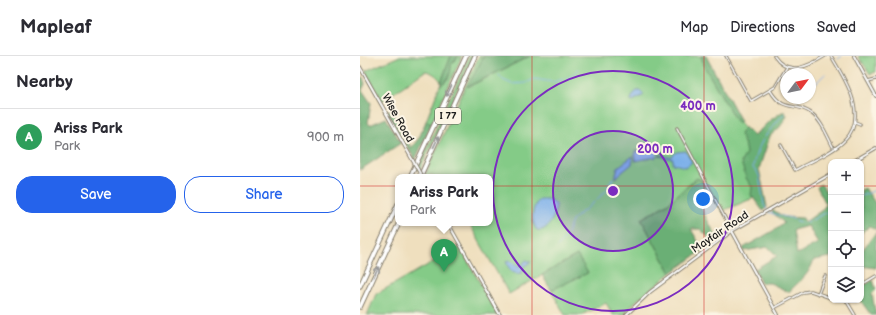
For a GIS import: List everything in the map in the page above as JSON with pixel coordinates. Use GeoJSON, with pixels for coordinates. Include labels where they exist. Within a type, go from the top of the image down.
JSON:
{"type":"FeatureCollection","features":[{"type":"Feature","properties":{"kind":"highway","name":"I 77"},"geometry":{"type":"LineString","coordinates":[[411,174],[466,56]]}},
{"type":"Feature","properties":{"kind":"highway","name":"I 77"},"geometry":{"type":"LineString","coordinates":[[422,174],[475,56]]}},
{"type":"Feature","properties":{"kind":"highway"},"geometry":{"type":"LineString","coordinates":[[360,286],[395,210]]}},
{"type":"Feature","properties":{"kind":"highway"},"geometry":{"type":"LineString","coordinates":[[360,307],[398,226]]}},
{"type":"Feature","properties":{"kind":"street"},"geometry":{"type":"LineString","coordinates":[[726,56],[751,101],[770,90],[780,82],[787,67]]}},
{"type":"Feature","properties":{"kind":"street"},"geometry":{"type":"LineString","coordinates":[[774,56],[787,67],[795,69],[806,67],[825,56]]}},
{"type":"Feature","properties":{"kind":"street"},"geometry":{"type":"LineString","coordinates":[[781,145],[795,170],[847,139],[855,122],[856,111],[844,78],[831,56]]}},
{"type":"Feature","properties":{"kind":"street"},"geometry":{"type":"LineString","coordinates":[[854,56],[876,96]]}},
{"type":"Feature","properties":{"kind":"street","name":"Wise Road"},"geometry":{"type":"LineString","coordinates":[[360,67],[420,174]]}},
{"type":"Feature","properties":{"kind":"street"},"geometry":{"type":"LineString","coordinates":[[868,81],[876,79]]}},
{"type":"Feature","properties":{"kind":"street"},"geometry":{"type":"LineString","coordinates":[[770,90],[778,101],[784,105],[804,109],[813,114],[834,148]]}},
{"type":"Feature","properties":{"kind":"street"},"geometry":{"type":"LineString","coordinates":[[855,122],[860,124]]}},
{"type":"Feature","properties":{"kind":"street"},"geometry":{"type":"LineString","coordinates":[[677,128],[778,315]]}},
{"type":"Feature","properties":{"kind":"street"},"geometry":{"type":"LineString","coordinates":[[857,159],[876,148]]}},
{"type":"Feature","properties":{"kind":"street","name":"Mayfair Road"},"geometry":{"type":"LineString","coordinates":[[626,315],[647,295],[732,231],[828,176]]}},
{"type":"Feature","properties":{"kind":"street"},"geometry":{"type":"LineString","coordinates":[[450,226],[500,315]]}},
{"type":"Feature","properties":{"kind":"street"},"geometry":{"type":"LineString","coordinates":[[818,294],[825,276]]}},
{"type":"Feature","properties":{"kind":"street"},"geometry":{"type":"LineString","coordinates":[[864,283],[875,277],[876,282]]}},
{"type":"Feature","properties":{"kind":"street"},"geometry":{"type":"LineString","coordinates":[[774,308],[801,293],[811,292],[828,297]]}},
{"type":"Feature","properties":{"kind":"street"},"geometry":{"type":"LineString","coordinates":[[848,303],[855,315]]}},
{"type":"Feature","properties":{"kind":"green space"},"geometry":{"type":"Polygon","coordinates":[[[400,56],[451,56],[441,82],[430,72],[425,71],[382,101],[365,71],[400,56]]]}},
{"type":"Feature","properties":{"kind":"green space"},"geometry":{"type":"Polygon","coordinates":[[[451,56],[459,56],[451,65],[451,72],[446,81],[440,85],[451,56]]]}},
{"type":"Feature","properties":{"kind":"green space"},"geometry":{"type":"Polygon","coordinates":[[[459,56],[462,56],[432,123],[426,121],[440,85],[447,79],[451,65],[459,56]]]}},
{"type":"Feature","properties":{"kind":"green space"},"geometry":{"type":"Polygon","coordinates":[[[469,56],[473,56],[420,170],[418,167],[469,56]]]}},
{"type":"Feature","properties":{"kind":"green space"},"geometry":{"type":"Polygon","coordinates":[[[479,56],[484,56],[468,87],[530,56],[705,56],[744,129],[761,195],[722,211],[707,184],[697,178],[667,204],[641,219],[671,273],[636,301],[624,315],[613,315],[606,303],[581,315],[565,315],[551,290],[587,273],[577,255],[509,294],[471,226],[493,226],[493,174],[425,174],[479,56]]]}},
{"type":"Feature","properties":{"kind":"green space"},"geometry":{"type":"Polygon","coordinates":[[[484,56],[530,56],[467,87],[484,56]]]}},
{"type":"Feature","properties":{"kind":"green space"},"geometry":{"type":"Polygon","coordinates":[[[701,56],[706,56],[741,121],[737,123],[704,66],[701,56]]]}},
{"type":"Feature","properties":{"kind":"green space"},"geometry":{"type":"Polygon","coordinates":[[[858,56],[876,56],[876,72],[870,74],[858,56]]]}},
{"type":"Feature","properties":{"kind":"green space"},"geometry":{"type":"Polygon","coordinates":[[[363,77],[365,84],[362,90],[371,103],[368,123],[370,125],[386,118],[401,143],[360,170],[360,78],[363,77]]]}},
{"type":"Feature","properties":{"kind":"green space"},"geometry":{"type":"Polygon","coordinates":[[[391,109],[411,148],[419,138],[426,121],[432,123],[415,160],[387,112],[391,109]]]}},
{"type":"Feature","properties":{"kind":"green space"},"geometry":{"type":"Polygon","coordinates":[[[782,112],[785,112],[787,116],[780,127],[770,136],[759,169],[767,207],[763,211],[751,195],[752,187],[746,178],[741,162],[746,153],[740,134],[745,127],[754,136],[769,121],[782,112]]]}},
{"type":"Feature","properties":{"kind":"green space"},"geometry":{"type":"Polygon","coordinates":[[[697,178],[703,182],[711,197],[699,204],[717,238],[709,238],[700,229],[691,229],[703,250],[671,273],[641,219],[667,204],[697,178]]]}},
{"type":"Feature","properties":{"kind":"green space"},"geometry":{"type":"Polygon","coordinates":[[[821,184],[828,194],[828,258],[814,260],[806,275],[789,292],[770,283],[761,283],[755,269],[777,256],[768,247],[744,251],[743,248],[784,223],[772,212],[773,210],[784,217],[803,218],[805,222],[822,210],[826,204],[817,187],[821,184]],[[808,226],[793,230],[797,254],[818,243],[808,226]]]}},
{"type":"Feature","properties":{"kind":"green space"},"geometry":{"type":"Polygon","coordinates":[[[864,188],[876,204],[876,230],[870,226],[864,231],[864,188]]]}},
{"type":"Feature","properties":{"kind":"green space"},"geometry":{"type":"Polygon","coordinates":[[[876,232],[876,268],[864,266],[864,248],[876,232]]]}},
{"type":"Feature","properties":{"kind":"green space"},"geometry":{"type":"Polygon","coordinates":[[[460,247],[498,315],[367,315],[376,294],[460,247]]]}},
{"type":"Feature","properties":{"kind":"green space"},"geometry":{"type":"Polygon","coordinates":[[[577,255],[588,273],[551,290],[542,275],[577,255]]]}},
{"type":"Feature","properties":{"kind":"green space"},"geometry":{"type":"Polygon","coordinates":[[[873,280],[876,290],[872,294],[876,315],[871,315],[862,303],[864,303],[864,285],[873,280]]]}},
{"type":"Feature","properties":{"kind":"water"},"geometry":{"type":"Polygon","coordinates":[[[636,91],[641,91],[644,95],[631,102],[631,99],[636,91]]]}},
{"type":"Feature","properties":{"kind":"water"},"geometry":{"type":"Polygon","coordinates":[[[653,148],[657,152],[656,157],[635,161],[635,151],[644,152],[653,148]]]}},
{"type":"Feature","properties":{"kind":"water"},"geometry":{"type":"Polygon","coordinates":[[[686,151],[692,162],[686,167],[673,164],[673,159],[665,158],[659,155],[671,157],[677,152],[686,151]]]}},
{"type":"Feature","properties":{"kind":"water"},"geometry":{"type":"Polygon","coordinates":[[[633,156],[632,164],[615,178],[618,167],[633,156]]]}},
{"type":"Feature","properties":{"kind":"water"},"geometry":{"type":"Polygon","coordinates":[[[539,199],[549,199],[556,204],[555,212],[551,222],[545,228],[537,230],[533,223],[533,210],[539,199]]]}},
{"type":"Feature","properties":{"kind":"water"},"geometry":{"type":"Polygon","coordinates":[[[509,260],[517,266],[521,266],[526,260],[531,262],[524,266],[522,273],[516,273],[511,271],[508,267],[506,261],[509,260]]]}},
{"type":"Feature","properties":{"kind":"waterway"},"geometry":{"type":"LineString","coordinates":[[838,59],[842,56]]}},
{"type":"Feature","properties":{"kind":"waterway"},"geometry":{"type":"LineString","coordinates":[[499,75],[503,80],[512,84],[526,83],[534,79],[553,82],[570,77],[579,69]]}},
{"type":"Feature","properties":{"kind":"waterway"},"geometry":{"type":"LineString","coordinates":[[816,83],[825,74]]}},
{"type":"Feature","properties":{"kind":"waterway"},"geometry":{"type":"LineString","coordinates":[[784,114],[773,126],[760,145],[753,168],[759,175],[764,205],[769,213],[791,218],[802,223],[810,221],[828,212]]}},
{"type":"Feature","properties":{"kind":"waterway"},"geometry":{"type":"LineString","coordinates":[[592,204],[608,189],[609,183],[614,178]]}},
{"type":"Feature","properties":{"kind":"waterway"},"geometry":{"type":"LineString","coordinates":[[864,195],[876,190]]}},
{"type":"Feature","properties":{"kind":"waterway"},"geometry":{"type":"LineString","coordinates":[[558,247],[567,233],[573,219],[591,205]]}},
{"type":"Feature","properties":{"kind":"place","name":"Ariss Park"},"geometry":{"type":"Point","coordinates":[444,272]}}]}
